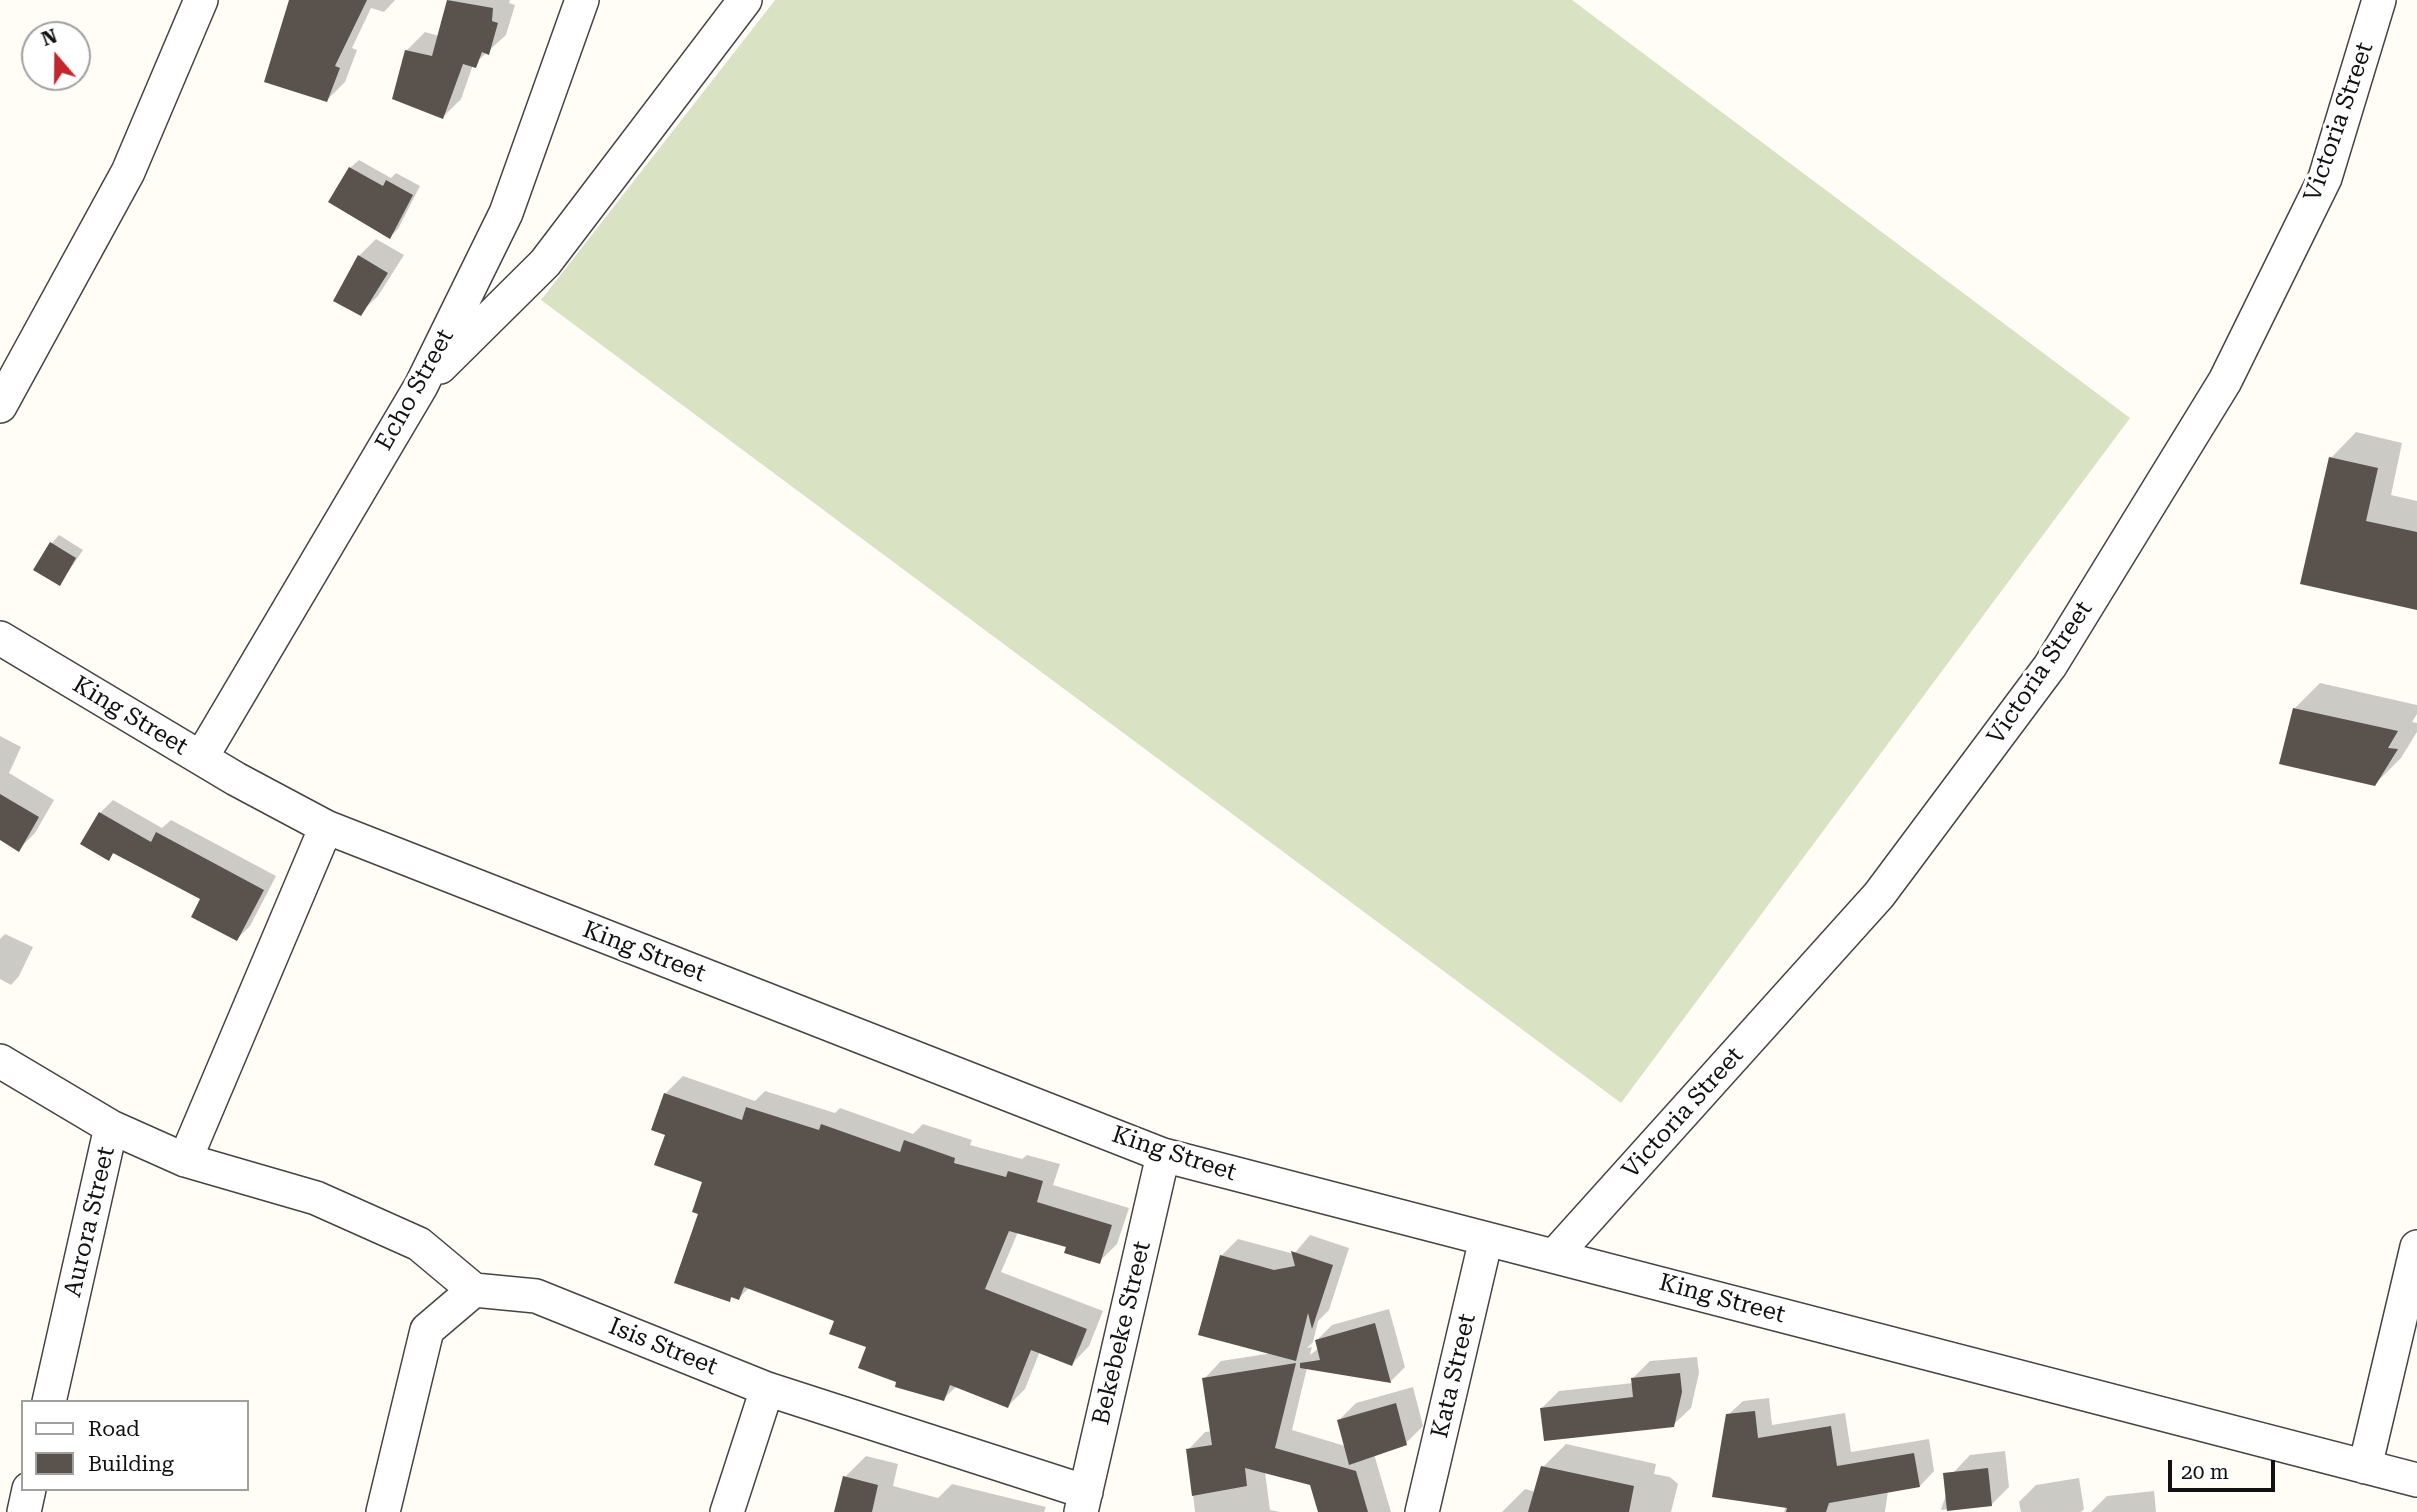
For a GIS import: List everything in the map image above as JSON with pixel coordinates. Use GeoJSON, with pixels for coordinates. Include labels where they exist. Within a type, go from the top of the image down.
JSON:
{"type":"FeatureCollection","features":[{"type":"Feature","properties":{"kind":"street"},"geometry":{"type":"LineString","coordinates":[[0,406],[128,172],[201,0]]}},
{"type":"Feature","properties":{"kind":"street","name":"Echo Street"},"geometry":{"type":"LineString","coordinates":[[201,758],[421,386],[506,213],[582,0]]}},
{"type":"Feature","properties":{"kind":"street"},"geometry":{"type":"LineString","coordinates":[[421,386],[545,263],[745,0]]}},
{"type":"Feature","properties":{"kind":"street","name":"Victoria Street"},"geometry":{"type":"LineString","coordinates":[[1555,1255],[1879,895],[2050,666],[2225,381],[2325,178],[2379,0]]}},
{"type":"Feature","properties":{"kind":"street","name":"King Street"},"geometry":{"type":"LineString","coordinates":[[0,638],[201,758],[326,827],[1163,1155],[2417,1480]]}},
{"type":"Feature","properties":{"kind":"street"},"geometry":{"type":"LineString","coordinates":[[185,1160],[326,827]]}},
{"type":"Feature","properties":{"kind":"street","name":"Aurora Street"},"geometry":{"type":"LineString","coordinates":[[0,1061],[111,1127],[49,1400]]}},
{"type":"Feature","properties":{"kind":"street"},"geometry":{"type":"LineString","coordinates":[[111,1127],[185,1160],[327,1203],[419,1244],[474,1290],[427,1330],[383,1512]]}},
{"type":"Feature","properties":{"kind":"street","name":"Bekebeke Street"},"geometry":{"type":"LineString","coordinates":[[1083,1502],[1163,1155]]}},
{"type":"Feature","properties":{"kind":"street","name":"Kata Street"},"geometry":{"type":"LineString","coordinates":[[1422,1512],[1486,1239]]}},
{"type":"Feature","properties":{"kind":"street"},"geometry":{"type":"LineString","coordinates":[[2365,1467],[2417,1247]]}},
{"type":"Feature","properties":{"kind":"street","name":"Isis Street"},"geometry":{"type":"LineString","coordinates":[[474,1290],[536,1296],[767,1389],[1083,1502]]}},
{"type":"Feature","properties":{"kind":"street"},"geometry":{"type":"LineString","coordinates":[[727,1512],[767,1389]]}},
{"type":"Feature","properties":{"kind":"street"},"geometry":{"type":"LineString","coordinates":[[24,1512],[29,1491]]}},
{"type":"Feature","properties":{"kind":"green space"},"geometry":{"type":"Polygon","coordinates":[[[775,0],[1572,0],[2130,418],[1621,1103],[541,300],[775,0]]]}},
{"type":"Feature","properties":{"kind":"building"},"geometry":{"type":"Polygon","coordinates":[[[289,0],[367,0],[335,66],[340,68],[327,102],[264,82],[289,0]]]}},
{"type":"Feature","properties":{"kind":"building"},"geometry":{"type":"Polygon","coordinates":[[[447,0],[493,8],[492,21],[498,23],[489,55],[482,52],[476,68],[463,64],[443,119],[392,99],[405,50],[432,56],[447,0]]]}},
{"type":"Feature","properties":{"kind":"building"},"geometry":{"type":"Polygon","coordinates":[[[349,167],[383,186],[386,180],[413,195],[390,239],[328,202],[349,167]]]}},
{"type":"Feature","properties":{"kind":"building"},"geometry":{"type":"Polygon","coordinates":[[[358,255],[388,273],[361,316],[333,301],[358,255]]]}},
{"type":"Feature","properties":{"kind":"building"},"geometry":{"type":"Polygon","coordinates":[[[2329,457],[2378,468],[2366,521],[2417,532],[2417,610],[2300,584],[2329,457]]]}},
{"type":"Feature","properties":{"kind":"building"},"geometry":{"type":"Polygon","coordinates":[[[50,542],[76,558],[60,586],[33,570],[50,542]]]}},
{"type":"Feature","properties":{"kind":"building"},"geometry":{"type":"Polygon","coordinates":[[[2293,708],[2398,731],[2388,748],[2398,749],[2375,786],[2279,764],[2293,708]]]}},
{"type":"Feature","properties":{"kind":"building"},"geometry":{"type":"Polygon","coordinates":[[[0,794],[39,817],[19,852],[0,840],[0,794]]]}},
{"type":"Feature","properties":{"kind":"building"},"geometry":{"type":"Polygon","coordinates":[[[99,812],[151,842],[156,832],[264,890],[237,941],[191,917],[200,899],[113,853],[109,861],[80,844],[99,812]]]}},
{"type":"Feature","properties":{"kind":"building"},"geometry":{"type":"Polygon","coordinates":[[[664,1093],[742,1120],[746,1107],[819,1130],[821,1124],[900,1152],[904,1140],[955,1158],[954,1163],[1006,1177],[1008,1171],[1043,1181],[1037,1202],[1112,1225],[1100,1264],[1064,1253],[1066,1247],[1009,1231],[985,1289],[1087,1329],[1072,1366],[1031,1350],[1008,1408],[950,1385],[944,1401],[895,1387],[896,1382],[858,1368],[866,1347],[829,1334],[834,1321],[744,1287],[739,1300],[731,1297],[730,1302],[674,1283],[698,1214],[692,1212],[702,1182],[654,1165],[665,1135],[651,1130],[664,1093]]]}},
{"type":"Feature","properties":{"kind":"building"},"geometry":{"type":"Polygon","coordinates":[[[1291,1251],[1333,1265],[1312,1329],[1308,1313],[1296,1361],[1198,1335],[1220,1255],[1274,1270],[1295,1266],[1291,1251]]]}},
{"type":"Feature","properties":{"kind":"building"},"geometry":{"type":"Polygon","coordinates":[[[1375,1323],[1391,1383],[1300,1368],[1300,1363],[1320,1360],[1315,1340],[1375,1323]]]}},
{"type":"Feature","properties":{"kind":"building"},"geometry":{"type":"Polygon","coordinates":[[[1296,1363],[1275,1448],[1356,1471],[1368,1512],[1318,1512],[1310,1485],[1245,1468],[1247,1486],[1192,1496],[1186,1449],[1212,1445],[1202,1378],[1296,1363]]]}},
{"type":"Feature","properties":{"kind":"building"},"geometry":{"type":"Polygon","coordinates":[[[1680,1373],[1682,1392],[1674,1427],[1544,1441],[1540,1408],[1633,1397],[1631,1378],[1680,1373]]]}},
{"type":"Feature","properties":{"kind":"building"},"geometry":{"type":"Polygon","coordinates":[[[1396,1403],[1407,1445],[1349,1465],[1337,1420],[1396,1403]]]}},
{"type":"Feature","properties":{"kind":"building"},"geometry":{"type":"Polygon","coordinates":[[[1755,1411],[1758,1438],[1831,1426],[1837,1466],[1914,1453],[1920,1487],[1829,1503],[1826,1512],[1786,1512],[1787,1508],[1712,1497],[1726,1414],[1755,1411]]]}},
{"type":"Feature","properties":{"kind":"building"},"geometry":{"type":"Polygon","coordinates":[[[1541,1466],[1634,1486],[1629,1512],[1528,1512],[1541,1466]]]}},
{"type":"Feature","properties":{"kind":"building"},"geometry":{"type":"Polygon","coordinates":[[[1988,1468],[1992,1506],[1947,1511],[1943,1473],[1988,1468]]]}},
{"type":"Feature","properties":{"kind":"building"},"geometry":{"type":"Polygon","coordinates":[[[843,1476],[878,1485],[872,1512],[834,1512],[843,1476]]]}}]}
